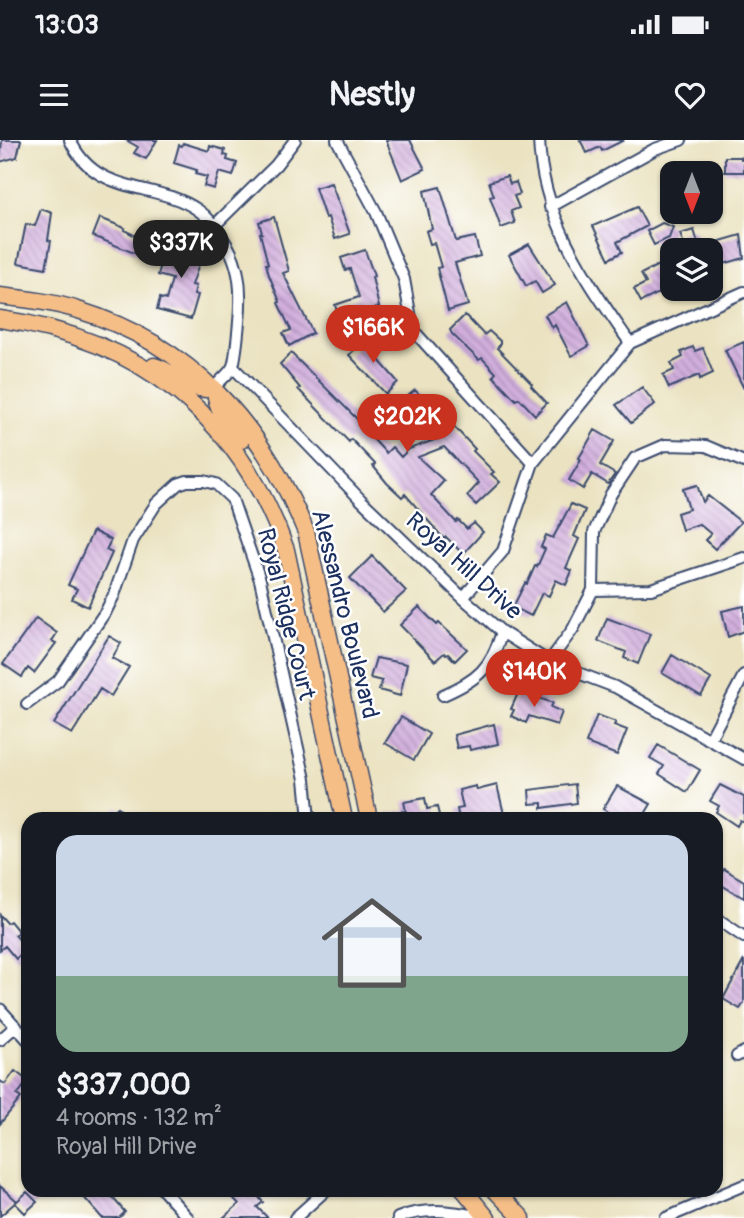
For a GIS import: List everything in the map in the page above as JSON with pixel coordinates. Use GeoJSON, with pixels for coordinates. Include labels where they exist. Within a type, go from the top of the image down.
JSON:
{"type":"FeatureCollection","features":[{"type":"Feature","properties":{"kind":"main road","name":"Alessandro Boulevard"},"geometry":{"type":"LineString","coordinates":[[0,296],[79,310],[142,337],[166,351],[214,388],[261,446],[291,495],[306,532],[367,812]]}},
{"type":"Feature","properties":{"kind":"main road","name":"Alessandro Boulevard"},"geometry":{"type":"LineString","coordinates":[[0,319],[83,337],[129,358],[167,384],[228,439],[273,514],[286,550],[342,812]]}},
{"type":"Feature","properties":{"kind":"main road"},"geometry":{"type":"LineString","coordinates":[[129,358],[165,369],[194,388],[214,388],[216,402],[224,419],[240,439],[264,479],[265,500]]}},
{"type":"Feature","properties":{"kind":"main road"},"geometry":{"type":"LineString","coordinates":[[470,1197],[487,1218]]}},
{"type":"Feature","properties":{"kind":"main road"},"geometry":{"type":"LineString","coordinates":[[488,1197],[510,1206]]}},
{"type":"Feature","properties":{"kind":"main road"},"geometry":{"type":"LineString","coordinates":[[502,1197],[522,1218]]}},
{"type":"Feature","properties":{"kind":"street"},"geometry":{"type":"LineString","coordinates":[[71,140],[90,167],[105,179],[163,194],[197,209],[215,225],[229,248],[238,272],[241,295],[233,367],[214,388]]}},
{"type":"Feature","properties":{"kind":"street"},"geometry":{"type":"LineString","coordinates":[[215,225],[276,165],[295,140]]}},
{"type":"Feature","properties":{"kind":"street"},"geometry":{"type":"LineString","coordinates":[[337,140],[376,212],[404,279],[412,330],[533,463]]}},
{"type":"Feature","properties":{"kind":"street"},"geometry":{"type":"LineString","coordinates":[[539,140],[550,207],[579,268],[631,344]]}},
{"type":"Feature","properties":{"kind":"street"},"geometry":{"type":"LineString","coordinates":[[550,207],[655,149],[681,140]]}},
{"type":"Feature","properties":{"kind":"street"},"geometry":{"type":"LineString","coordinates":[[463,598],[503,551],[533,463],[631,344],[744,292]]}},
{"type":"Feature","properties":{"kind":"street","name":"Royal Hill Drive"},"geometry":{"type":"LineString","coordinates":[[233,367],[361,500],[502,632],[549,662],[615,687],[744,760]]}},
{"type":"Feature","properties":{"kind":"street"},"geometry":{"type":"LineString","coordinates":[[549,662],[573,629],[593,590],[594,532],[611,494],[635,458],[665,445],[706,446],[744,463]]}},
{"type":"Feature","properties":{"kind":"street","name":"Royal Ridge Court"},"geometry":{"type":"LineString","coordinates":[[27,704],[58,681],[106,611],[133,540],[156,504],[178,484],[187,481],[216,484],[232,499],[260,580],[305,779],[308,812]]}},
{"type":"Feature","properties":{"kind":"street"},"geometry":{"type":"LineString","coordinates":[[593,590],[651,589],[744,558]]}},
{"type":"Feature","properties":{"kind":"street"},"geometry":{"type":"LineString","coordinates":[[443,695],[469,684],[485,670],[502,632]]}},
{"type":"Feature","properties":{"kind":"street"},"geometry":{"type":"LineString","coordinates":[[709,739],[744,675]]}},
{"type":"Feature","properties":{"kind":"street"},"geometry":{"type":"LineString","coordinates":[[723,923],[744,937]]}},
{"type":"Feature","properties":{"kind":"street"},"geometry":{"type":"LineString","coordinates":[[0,1009],[21,1032]]}},
{"type":"Feature","properties":{"kind":"street"},"geometry":{"type":"LineString","coordinates":[[0,1040],[16,1026]]}},
{"type":"Feature","properties":{"kind":"street"},"geometry":{"type":"LineString","coordinates":[[723,1194],[744,1185]]}},
{"type":"Feature","properties":{"kind":"street"},"geometry":{"type":"LineString","coordinates":[[169,1197],[188,1218]]}},
{"type":"Feature","properties":{"kind":"street"},"geometry":{"type":"LineString","coordinates":[[295,1218],[318,1197]]}},
{"type":"Feature","properties":{"kind":"street"},"geometry":{"type":"LineString","coordinates":[[666,1218],[716,1197]]}},
{"type":"Feature","properties":{"kind":"street"},"geometry":{"type":"LineString","coordinates":[[398,1218],[435,1211],[459,1212],[487,1218]]}},
{"type":"Feature","properties":{"kind":"building"},"geometry":{"type":"Polygon","coordinates":[[[2,140],[21,140],[17,157],[0,162],[2,140]]]}},
{"type":"Feature","properties":{"kind":"building"},"geometry":{"type":"Polygon","coordinates":[[[126,140],[157,140],[146,159],[134,153],[138,147],[126,140]]]}},
{"type":"Feature","properties":{"kind":"building"},"geometry":{"type":"Polygon","coordinates":[[[386,140],[410,140],[425,169],[402,180],[386,140]]]}},
{"type":"Feature","properties":{"kind":"building"},"geometry":{"type":"Polygon","coordinates":[[[580,140],[624,140],[602,151],[600,147],[587,153],[580,140]]]}},
{"type":"Feature","properties":{"kind":"building"},"geometry":{"type":"Polygon","coordinates":[[[183,143],[209,151],[210,146],[225,150],[227,160],[237,163],[233,176],[219,172],[214,189],[204,186],[207,177],[195,174],[197,170],[174,163],[179,145],[182,146],[183,143]]]}},
{"type":"Feature","properties":{"kind":"building"},"geometry":{"type":"Polygon","coordinates":[[[725,157],[744,159],[744,172],[725,172],[725,157]]]}},
{"type":"Feature","properties":{"kind":"building"},"geometry":{"type":"Polygon","coordinates":[[[507,176],[510,184],[516,182],[520,194],[514,196],[519,208],[511,211],[515,223],[501,228],[490,197],[494,196],[489,182],[507,176]]]}},
{"type":"Feature","properties":{"kind":"building"},"geometry":{"type":"Polygon","coordinates":[[[331,183],[350,234],[335,239],[315,188],[331,183]]]}},
{"type":"Feature","properties":{"kind":"building"},"geometry":{"type":"Polygon","coordinates":[[[440,187],[456,241],[475,237],[480,256],[455,263],[468,305],[448,311],[437,268],[441,267],[434,243],[430,244],[426,231],[432,229],[424,191],[440,187]]]}},
{"type":"Feature","properties":{"kind":"building"},"geometry":{"type":"Polygon","coordinates":[[[637,207],[647,226],[617,242],[622,252],[609,259],[593,226],[637,207]]]}},
{"type":"Feature","properties":{"kind":"building"},"geometry":{"type":"Polygon","coordinates":[[[41,209],[52,213],[46,268],[18,263],[26,224],[35,226],[41,209]]]}},
{"type":"Feature","properties":{"kind":"building"},"geometry":{"type":"Polygon","coordinates":[[[274,217],[289,271],[283,273],[313,333],[289,346],[283,333],[291,330],[269,275],[260,233],[259,222],[274,217]]]}},
{"type":"Feature","properties":{"kind":"building"},"geometry":{"type":"Polygon","coordinates":[[[100,218],[125,228],[124,230],[152,244],[146,258],[93,236],[100,218]]]}},
{"type":"Feature","properties":{"kind":"building"},"geometry":{"type":"Polygon","coordinates":[[[660,224],[673,227],[669,238],[660,238],[660,242],[654,245],[647,231],[660,224]]]}},
{"type":"Feature","properties":{"kind":"building"},"geometry":{"type":"Polygon","coordinates":[[[694,230],[696,238],[682,238],[680,234],[694,230]]]}},
{"type":"Feature","properties":{"kind":"building"},"geometry":{"type":"Polygon","coordinates":[[[741,235],[744,258],[723,264],[723,240],[741,235]]]}},
{"type":"Feature","properties":{"kind":"building"},"geometry":{"type":"Polygon","coordinates":[[[174,241],[204,249],[192,285],[196,286],[194,294],[198,295],[191,319],[157,310],[160,298],[166,300],[172,279],[158,275],[161,264],[167,266],[174,241]]]}},
{"type":"Feature","properties":{"kind":"building"},"geometry":{"type":"Polygon","coordinates":[[[529,244],[555,285],[542,293],[535,281],[526,286],[509,255],[529,244]]]}},
{"type":"Feature","properties":{"kind":"building"},"geometry":{"type":"Polygon","coordinates":[[[365,250],[374,276],[372,277],[379,307],[355,315],[356,319],[341,324],[335,305],[359,297],[350,269],[345,270],[341,258],[365,250]]]}},
{"type":"Feature","properties":{"kind":"building"},"geometry":{"type":"Polygon","coordinates":[[[660,264],[660,292],[641,302],[634,289],[646,283],[641,274],[660,264]]]}},
{"type":"Feature","properties":{"kind":"building"},"geometry":{"type":"Polygon","coordinates":[[[567,302],[589,346],[571,356],[555,325],[552,328],[545,315],[567,302]]]}},
{"type":"Feature","properties":{"kind":"building"},"geometry":{"type":"Polygon","coordinates":[[[465,315],[484,335],[489,331],[500,341],[497,348],[547,403],[535,415],[493,376],[496,373],[482,358],[479,360],[452,334],[450,330],[465,315]]]}},
{"type":"Feature","properties":{"kind":"building"},"geometry":{"type":"Polygon","coordinates":[[[368,336],[377,346],[371,351],[398,382],[386,394],[349,355],[368,336]]]}},
{"type":"Feature","properties":{"kind":"building"},"geometry":{"type":"Polygon","coordinates":[[[744,342],[744,389],[725,350],[744,342]]]}},
{"type":"Feature","properties":{"kind":"building"},"geometry":{"type":"Polygon","coordinates":[[[693,347],[695,351],[703,348],[713,373],[700,379],[699,375],[669,388],[663,375],[674,370],[671,363],[683,357],[681,352],[693,347]]]}},
{"type":"Feature","properties":{"kind":"building"},"geometry":{"type":"Polygon","coordinates":[[[291,353],[364,426],[386,453],[392,447],[401,457],[409,449],[437,439],[414,416],[402,427],[394,418],[408,405],[403,400],[415,390],[432,407],[434,405],[475,449],[473,451],[500,482],[476,505],[467,496],[479,483],[444,447],[418,457],[444,481],[431,495],[456,522],[458,520],[467,529],[474,523],[483,532],[463,554],[446,537],[444,539],[405,494],[402,497],[387,483],[373,466],[375,464],[351,439],[349,442],[298,389],[300,388],[280,364],[291,353]]]}},
{"type":"Feature","properties":{"kind":"building"},"geometry":{"type":"Polygon","coordinates":[[[642,387],[655,404],[631,423],[616,405],[642,387]]]}},
{"type":"Feature","properties":{"kind":"building"},"geometry":{"type":"Polygon","coordinates":[[[595,430],[614,441],[600,465],[615,474],[608,484],[592,474],[583,489],[569,480],[595,430]]]}},
{"type":"Feature","properties":{"kind":"building"},"geometry":{"type":"Polygon","coordinates":[[[697,485],[703,502],[708,496],[741,522],[715,549],[705,540],[711,534],[699,524],[682,530],[677,513],[689,509],[683,489],[697,485]]]}},
{"type":"Feature","properties":{"kind":"building"},"geometry":{"type":"Polygon","coordinates":[[[571,504],[585,510],[574,536],[579,539],[566,568],[572,571],[566,585],[556,580],[549,596],[542,593],[531,616],[513,607],[535,566],[537,567],[545,549],[541,547],[546,535],[553,538],[571,504]]]}},
{"type":"Feature","properties":{"kind":"building"},"geometry":{"type":"Polygon","coordinates":[[[93,531],[111,540],[106,550],[112,553],[88,607],[72,599],[77,589],[68,585],[93,531]]]}},
{"type":"Feature","properties":{"kind":"building"},"geometry":{"type":"Polygon","coordinates":[[[372,556],[406,591],[383,612],[350,578],[372,556]]]}},
{"type":"Feature","properties":{"kind":"building"},"geometry":{"type":"Polygon","coordinates":[[[744,606],[744,631],[728,637],[722,611],[744,606]]]}},
{"type":"Feature","properties":{"kind":"building"},"geometry":{"type":"Polygon","coordinates":[[[419,607],[467,649],[455,661],[444,653],[435,661],[400,625],[419,607]]]}},
{"type":"Feature","properties":{"kind":"building"},"geometry":{"type":"Polygon","coordinates":[[[36,618],[57,633],[52,641],[56,643],[34,673],[28,668],[22,677],[3,664],[36,618]]]}},
{"type":"Feature","properties":{"kind":"building"},"geometry":{"type":"Polygon","coordinates":[[[607,618],[650,634],[638,664],[624,658],[626,652],[598,641],[607,618]]]}},
{"type":"Feature","properties":{"kind":"building"},"geometry":{"type":"Polygon","coordinates":[[[109,636],[121,643],[112,658],[129,667],[111,696],[100,689],[72,734],[54,724],[109,636]]]}},
{"type":"Feature","properties":{"kind":"building"},"geometry":{"type":"Polygon","coordinates":[[[672,655],[711,679],[701,696],[662,673],[672,655]]]}},
{"type":"Feature","properties":{"kind":"building"},"geometry":{"type":"Polygon","coordinates":[[[376,658],[407,664],[400,696],[379,690],[382,681],[370,678],[376,658]]]}},
{"type":"Feature","properties":{"kind":"building"},"geometry":{"type":"Polygon","coordinates":[[[519,691],[553,703],[551,707],[562,712],[557,725],[529,716],[526,723],[511,716],[514,710],[511,709],[519,691]]]}},
{"type":"Feature","properties":{"kind":"building"},"geometry":{"type":"Polygon","coordinates":[[[597,715],[616,722],[614,725],[627,730],[617,755],[586,743],[597,715]]]}},
{"type":"Feature","properties":{"kind":"building"},"geometry":{"type":"Polygon","coordinates":[[[401,717],[429,734],[414,760],[385,743],[401,717]]]}},
{"type":"Feature","properties":{"kind":"building"},"geometry":{"type":"Polygon","coordinates":[[[494,724],[498,744],[470,750],[469,746],[457,748],[454,735],[494,724]]]}},
{"type":"Feature","properties":{"kind":"building"},"geometry":{"type":"Polygon","coordinates":[[[658,745],[700,770],[687,792],[659,774],[664,766],[650,758],[658,745]]]}},
{"type":"Feature","properties":{"kind":"building"},"geometry":{"type":"Polygon","coordinates":[[[575,784],[577,803],[542,808],[542,803],[530,804],[529,790],[575,784]]]}},
{"type":"Feature","properties":{"kind":"building"},"geometry":{"type":"Polygon","coordinates":[[[497,785],[504,812],[458,812],[457,809],[463,808],[459,790],[476,786],[477,790],[497,785]]]}},
{"type":"Feature","properties":{"kind":"building"},"geometry":{"type":"Polygon","coordinates":[[[720,785],[744,797],[744,822],[740,820],[737,826],[723,817],[723,812],[716,812],[719,806],[710,801],[720,785]]]}},
{"type":"Feature","properties":{"kind":"building"},"geometry":{"type":"Polygon","coordinates":[[[617,786],[651,804],[646,812],[608,812],[603,809],[617,786]]]}},
{"type":"Feature","properties":{"kind":"building"},"geometry":{"type":"Polygon","coordinates":[[[425,798],[427,809],[437,807],[438,812],[397,812],[406,811],[404,802],[425,798]]]}},
{"type":"Feature","properties":{"kind":"building"},"geometry":{"type":"Polygon","coordinates":[[[723,871],[744,881],[744,898],[723,886],[723,871]]]}},
{"type":"Feature","properties":{"kind":"building"},"geometry":{"type":"Polygon","coordinates":[[[0,915],[7,923],[10,921],[19,932],[15,935],[21,942],[21,954],[16,959],[5,946],[0,950],[0,915]]]}},
{"type":"Feature","properties":{"kind":"building"},"geometry":{"type":"Polygon","coordinates":[[[744,960],[744,1003],[740,1009],[723,999],[744,960]]]}},
{"type":"Feature","properties":{"kind":"building"},"geometry":{"type":"Polygon","coordinates":[[[15,1071],[21,1076],[21,1090],[17,1095],[21,1098],[0,1124],[0,1081],[5,1084],[15,1071]]]}},
{"type":"Feature","properties":{"kind":"building"},"geometry":{"type":"Polygon","coordinates":[[[0,1186],[17,1201],[0,1216],[0,1186]]]}},
{"type":"Feature","properties":{"kind":"building"},"geometry":{"type":"Polygon","coordinates":[[[22,1197],[32,1197],[37,1202],[25,1213],[15,1203],[22,1197]]]}},
{"type":"Feature","properties":{"kind":"building"},"geometry":{"type":"Polygon","coordinates":[[[84,1197],[112,1197],[125,1212],[119,1218],[102,1218],[84,1197]]]}},
{"type":"Feature","properties":{"kind":"building"},"geometry":{"type":"Polygon","coordinates":[[[232,1197],[259,1197],[263,1202],[257,1207],[268,1218],[223,1218],[239,1204],[232,1197]]]}}]}
